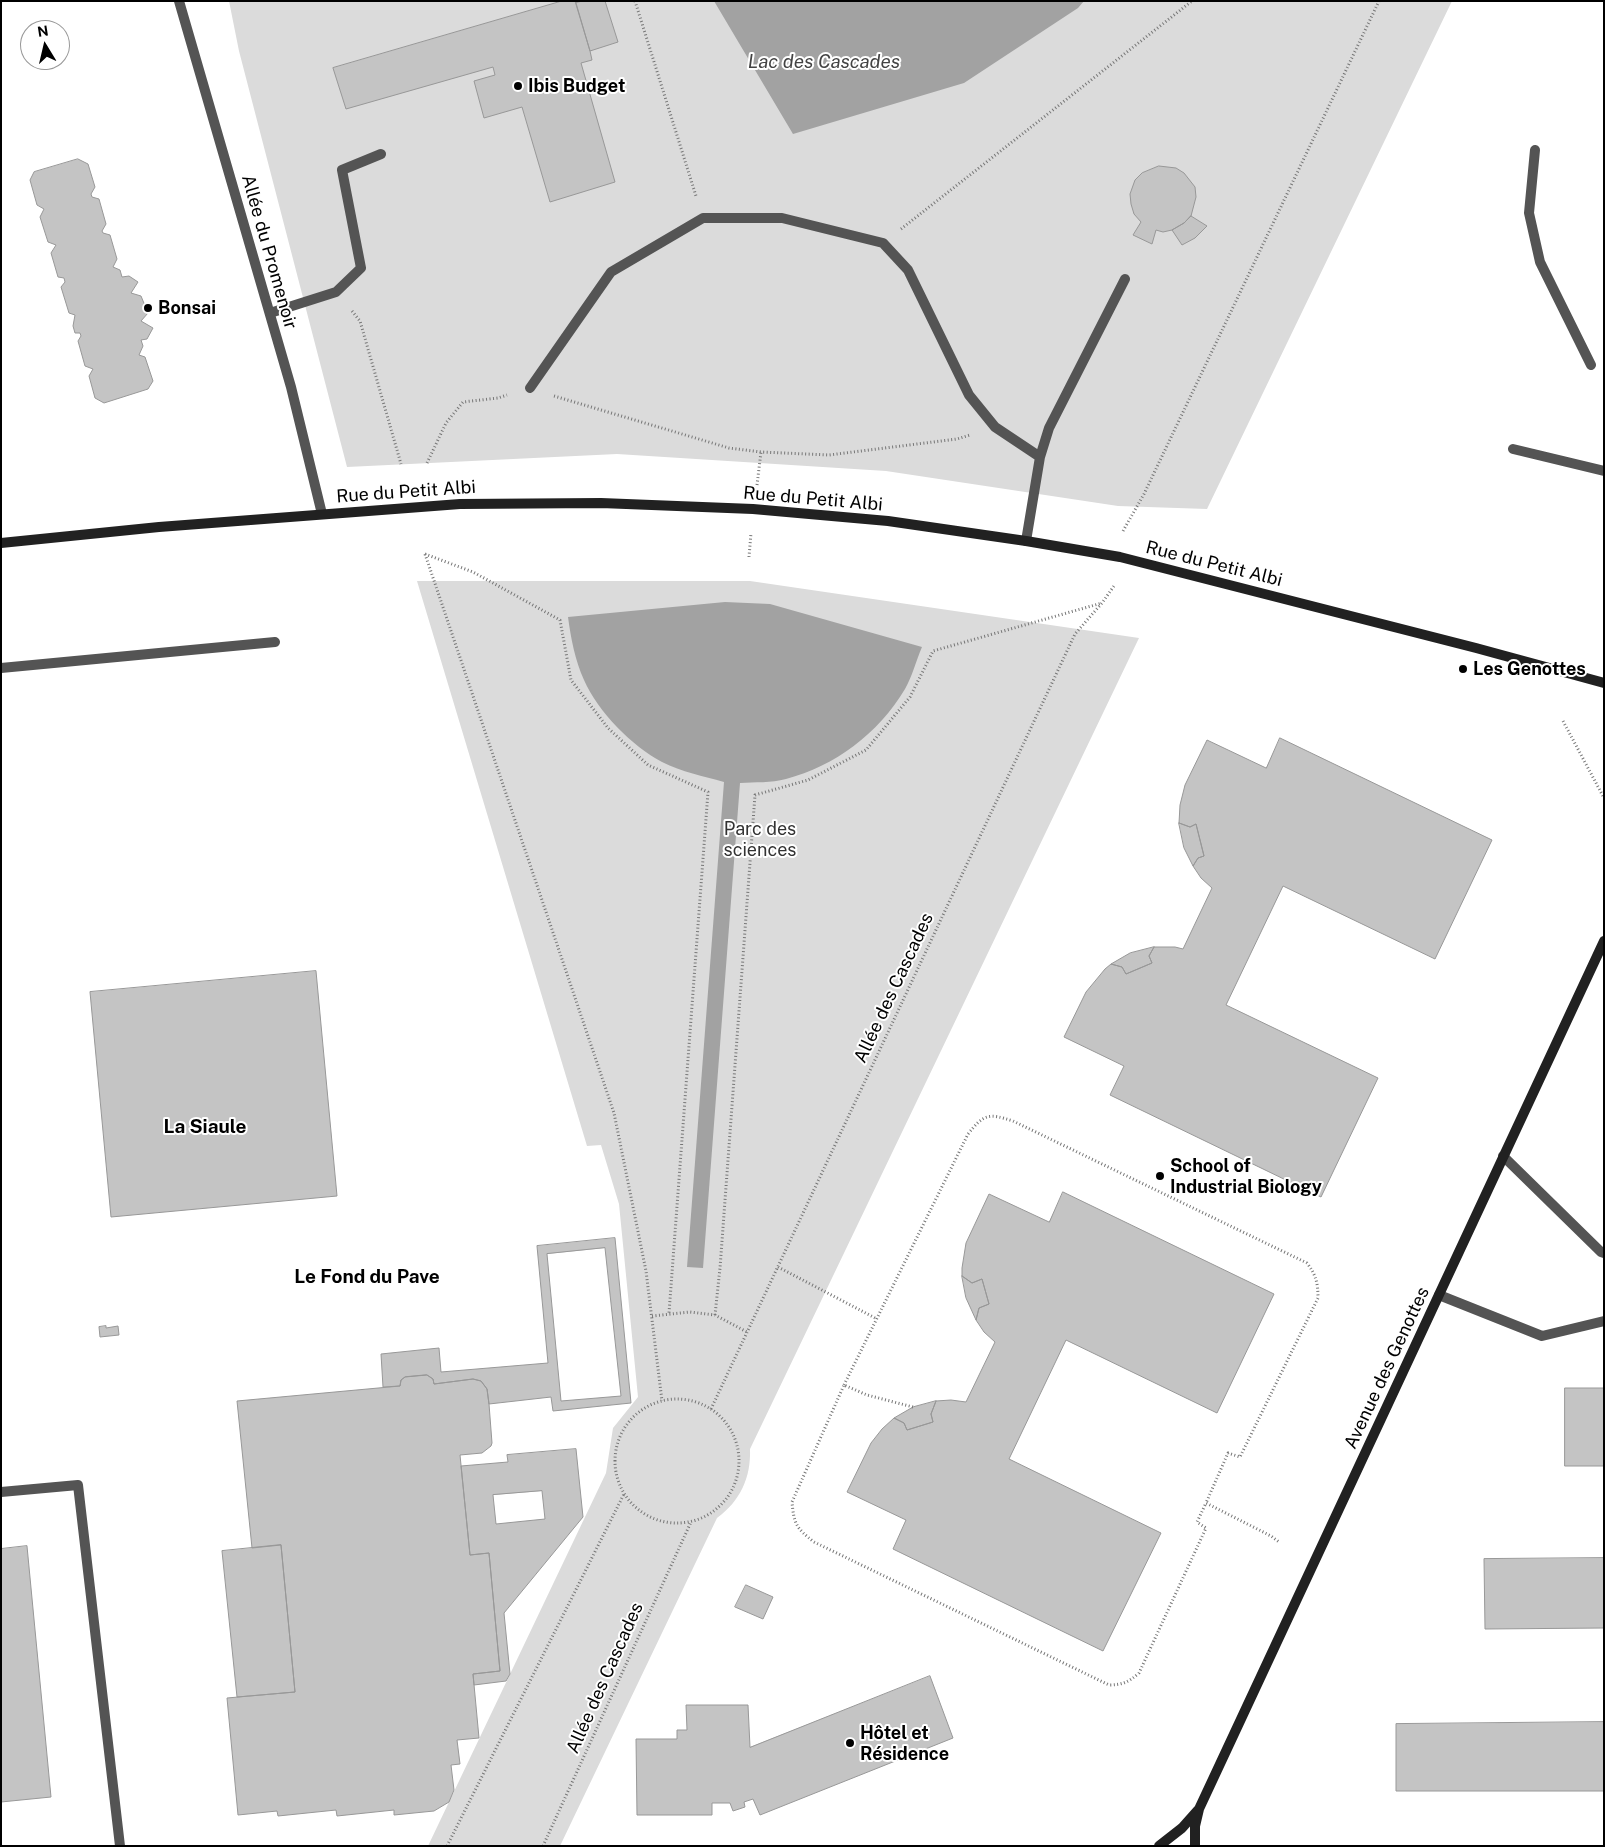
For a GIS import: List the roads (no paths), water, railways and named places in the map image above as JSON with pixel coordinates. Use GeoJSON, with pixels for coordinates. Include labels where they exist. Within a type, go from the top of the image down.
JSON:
{"type":"FeatureCollection","features":[{"type":"Feature","properties":{"kind":"street","name":"Allée du Promenoir"},"geometry":{"type":"LineString","coordinates":[[179,1],[291,387],[322,514]]}},
{"type":"Feature","properties":{"kind":"street"},"geometry":{"type":"LineString","coordinates":[[1535,150],[1529,213],[1540,262],[1591,365]]}},
{"type":"Feature","properties":{"kind":"street"},"geometry":{"type":"LineString","coordinates":[[270,313],[336,292],[361,268],[342,170],[381,154]]}},
{"type":"Feature","properties":{"kind":"street"},"geometry":{"type":"LineString","coordinates":[[530,388],[611,272],[703,218],[782,218],[883,243],[908,270],[969,395],[995,427],[1040,457]]}},
{"type":"Feature","properties":{"kind":"street"},"geometry":{"type":"LineString","coordinates":[[1026,541],[1040,457],[1049,428],[1125,279]]}},
{"type":"Feature","properties":{"kind":"street"},"geometry":{"type":"LineString","coordinates":[[1513,449],[1604,471]]}},
{"type":"Feature","properties":{"kind":"street","name":"Rue du Petit Albi"},"geometry":{"type":"LineString","coordinates":[[1,543],[159,527],[460,504],[601,503],[734,508],[888,522],[1026,541],[1120,557],[1476,648],[1604,683]]}},
{"type":"Feature","properties":{"kind":"street"},"geometry":{"type":"LineString","coordinates":[[1,668],[275,642]]}},
{"type":"Feature","properties":{"kind":"street","name":"Avenue des Genottes"},"geometry":{"type":"LineString","coordinates":[[1194,1846],[1195,1826],[1199,1809],[1604,941]]}},
{"type":"Feature","properties":{"kind":"street"},"geometry":{"type":"LineString","coordinates":[[1503,1156],[1604,1253]]}},
{"type":"Feature","properties":{"kind":"street"},"geometry":{"type":"LineString","coordinates":[[1439,1295],[1542,1336],[1604,1322]]}},
{"type":"Feature","properties":{"kind":"street"},"geometry":{"type":"LineString","coordinates":[[1,1492],[78,1485],[120,1846]]}},
{"type":"Feature","properties":{"kind":"street","name":"Avenue des Genottes"},"geometry":{"type":"LineString","coordinates":[[1159,1846],[1182,1828],[1199,1809]]}},
{"type":"Feature","properties":{"kind":"water","name":"Lac des Cascades"},"geometry":{"type":"Polygon","coordinates":[[[714,1],[1084,1],[1078,8],[964,83],[793,134],[714,1]]]}},
{"type":"Feature","properties":{"kind":"water"},"geometry":{"type":"Polygon","coordinates":[[[725,602],[770,604],[922,647],[905,689],[882,720],[854,746],[821,766],[786,779],[740,783],[703,1268],[687,1267],[724,782],[685,771],[662,762],[639,747],[617,727],[598,704],[584,680],[578,665],[568,617],[725,602]]]}},
{"type":"Feature","properties":{"kind":"place","name":"Ibis Budget"},"geometry":{"type":"Point","coordinates":[518,86]}},
{"type":"Feature","properties":{"kind":"place","name":"Bonsai"},"geometry":{"type":"Point","coordinates":[148,308]}},
{"type":"Feature","properties":{"kind":"place","name":"Les Genottes"},"geometry":{"type":"Point","coordinates":[1463,669]}},
{"type":"Feature","properties":{"kind":"place","name":"School of Industrial Biology"},"geometry":{"type":"Point","coordinates":[1160,1176]}},
{"type":"Feature","properties":{"kind":"place","name":"Hôtel et Résidence"},"geometry":{"type":"Point","coordinates":[850,1743]}},
{"type":"Feature","properties":{"kind":"district","name":"La Siaule"},"geometry":{"type":"Point","coordinates":[205,1127]}},
{"type":"Feature","properties":{"kind":"district","name":"Le Fond du Pave"},"geometry":{"type":"Point","coordinates":[367,1277]}},
{"type":"Feature","properties":{"kind":"park label","name":"Parc des sciences"},"geometry":{"type":"Point","coordinates":[760,840]}}]}
